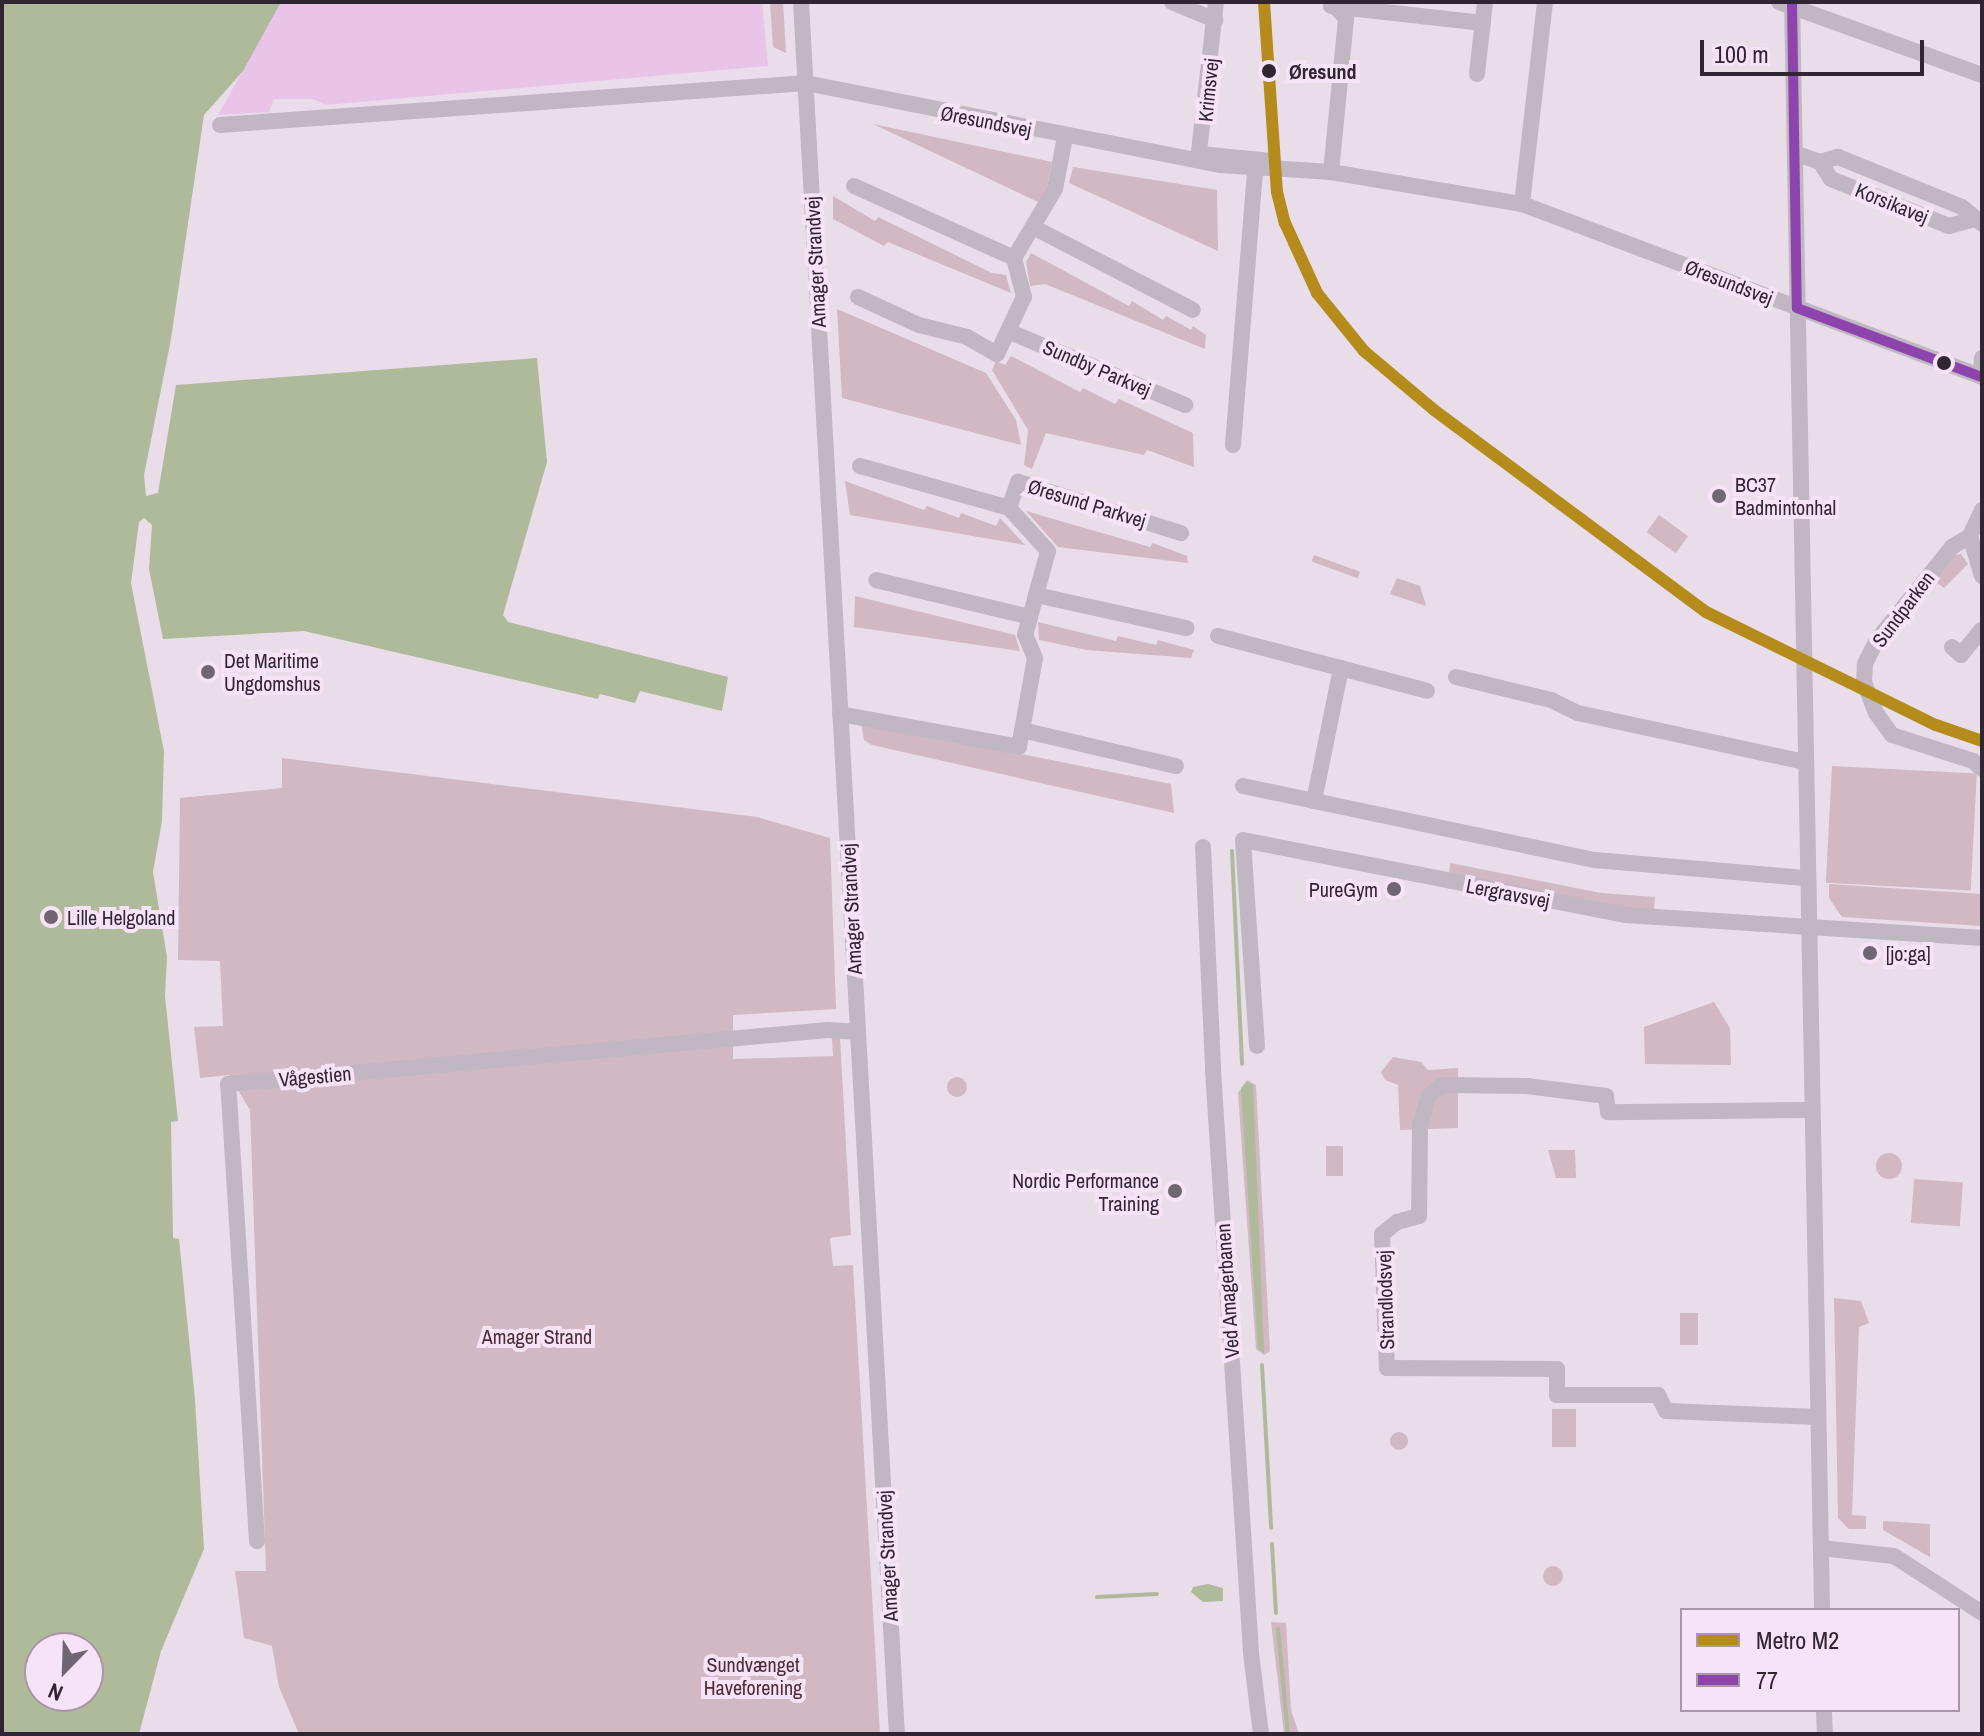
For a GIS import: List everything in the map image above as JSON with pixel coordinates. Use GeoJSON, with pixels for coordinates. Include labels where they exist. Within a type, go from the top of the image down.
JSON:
{"type":"FeatureCollection","features":[{"type":"Feature","properties":{"kind":"street","name":"Amager Strandvej"},"geometry":{"type":"LineString","coordinates":[[801,2],[897,1734]]}},
{"type":"Feature","properties":{"kind":"street"},"geometry":{"type":"LineString","coordinates":[[1172,2],[1215,20]]}},
{"type":"Feature","properties":{"kind":"street","name":"Krimsvej"},"geometry":{"type":"LineString","coordinates":[[1200,157],[1216,2]]}},
{"type":"Feature","properties":{"kind":"street"},"geometry":{"type":"LineString","coordinates":[[1477,74],[1485,2]]}},
{"type":"Feature","properties":{"kind":"street"},"geometry":{"type":"LineString","coordinates":[[1522,204],[1545,2]]}},
{"type":"Feature","properties":{"kind":"street"},"geometry":{"type":"LineString","coordinates":[[1822,1608],[1795,153],[1788,3],[1982,75]]}},
{"type":"Feature","properties":{"kind":"street"},"geometry":{"type":"LineString","coordinates":[[1331,4],[1483,23]]}},
{"type":"Feature","properties":{"kind":"street"},"geometry":{"type":"LineString","coordinates":[[1325,171],[1346,18],[1331,4]]}},
{"type":"Feature","properties":{"kind":"street"},"geometry":{"type":"LineString","coordinates":[[220,125],[806,83]]}},
{"type":"Feature","properties":{"kind":"street","name":"Øresundsvej"},"geometry":{"type":"LineString","coordinates":[[806,83],[1065,137],[1167,154],[1325,171],[1522,204],[1982,377]]}},
{"type":"Feature","properties":{"kind":"street"},"geometry":{"type":"LineString","coordinates":[[858,297],[919,325],[967,337],[997,354],[1024,297],[1014,258],[1055,189],[1065,137]]}},
{"type":"Feature","properties":{"kind":"street","name":"Korsikavej"},"geometry":{"type":"LineString","coordinates":[[1795,153],[1820,162],[1831,179],[1949,226],[1977,222]]}},
{"type":"Feature","properties":{"kind":"street"},"geometry":{"type":"LineString","coordinates":[[1233,445],[1262,166]]}},
{"type":"Feature","properties":{"kind":"street"},"geometry":{"type":"LineString","coordinates":[[854,186],[1014,258]]}},
{"type":"Feature","properties":{"kind":"street"},"geometry":{"type":"LineString","coordinates":[[1033,227],[1193,310]]}},
{"type":"Feature","properties":{"kind":"street","name":"Sundby Parkvej"},"geometry":{"type":"LineString","coordinates":[[1010,332],[1185,405]]}},
{"type":"Feature","properties":{"kind":"street"},"geometry":{"type":"LineString","coordinates":[[1982,358],[1982,377]]}},
{"type":"Feature","properties":{"kind":"street","name":"Øresund Parkvej"},"geometry":{"type":"LineString","coordinates":[[860,466],[1009,508],[1048,551],[1025,635],[1035,658],[1022,730]]}},
{"type":"Feature","properties":{"kind":"street","name":"Øresund Parkvej"},"geometry":{"type":"LineString","coordinates":[[1009,508],[1018,482],[1181,533]]}},
{"type":"Feature","properties":{"kind":"street","name":"Sundparken"},"geometry":{"type":"LineString","coordinates":[[1982,510],[1970,536],[1952,547],[1877,640],[1865,664],[1864,682],[1876,713],[1892,735],[1973,761],[1982,769]]}},
{"type":"Feature","properties":{"kind":"street"},"geometry":{"type":"LineString","coordinates":[[1970,536],[1982,576]]}},
{"type":"Feature","properties":{"kind":"street"},"geometry":{"type":"LineString","coordinates":[[876,580],[1030,617]]}},
{"type":"Feature","properties":{"kind":"street"},"geometry":{"type":"LineString","coordinates":[[1036,595],[1186,628]]}},
{"type":"Feature","properties":{"kind":"street"},"geometry":{"type":"LineString","coordinates":[[1952,647],[1961,655],[1982,629]]}},
{"type":"Feature","properties":{"kind":"street"},"geometry":{"type":"LineString","coordinates":[[1218,636],[1427,691]]}},
{"type":"Feature","properties":{"kind":"street"},"geometry":{"type":"LineString","coordinates":[[1314,801],[1341,668]]}},
{"type":"Feature","properties":{"kind":"street"},"geometry":{"type":"LineString","coordinates":[[1456,677],[1551,700],[1578,713],[1805,762]]}},
{"type":"Feature","properties":{"kind":"street"},"geometry":{"type":"LineString","coordinates":[[840,714],[1019,747],[1022,730],[1176,766]]}},
{"type":"Feature","properties":{"kind":"street"},"geometry":{"type":"LineString","coordinates":[[1243,786],[1595,860],[1807,878]]}},
{"type":"Feature","properties":{"kind":"street","name":"Lergravsvej"},"geometry":{"type":"LineString","coordinates":[[1257,1046],[1243,840],[1587,909],[1982,938]]}},
{"type":"Feature","properties":{"kind":"street","name":"Ved Amagerbanen"},"geometry":{"type":"LineString","coordinates":[[1203,847],[1213,1071],[1251,1653],[1261,1734]]}},
{"type":"Feature","properties":{"kind":"street","name":"Vågestien"},"geometry":{"type":"LineString","coordinates":[[257,1541],[228,1084],[828,1030],[858,1032]]}},
{"type":"Feature","properties":{"kind":"street","name":"Strandlodsvej"},"geometry":{"type":"LineString","coordinates":[[1812,1110],[1608,1112],[1606,1096],[1527,1086],[1442,1085],[1429,1095],[1420,1126],[1419,1216],[1397,1222],[1382,1234],[1387,1368],[1557,1369],[1557,1395],[1658,1395],[1666,1411],[1818,1417]]}},
{"type":"Feature","properties":{"kind":"street"},"geometry":{"type":"LineString","coordinates":[[1821,1548],[1894,1556],[1982,1613]]}},
{"type":"Feature","properties":{"kind":"street"},"geometry":{"type":"LineString","coordinates":[[1824,1712],[1825,1734]]}},
{"type":"Feature","properties":{"kind":"green space"},"geometry":{"type":"Polygon","coordinates":[[[770,2],[783,2],[786,53],[773,47],[770,2]]]}},
{"type":"Feature","properties":{"kind":"green space"},"geometry":{"type":"Polygon","coordinates":[[[873,124],[1052,162],[1046,192],[1038,202],[873,124]]]}},
{"type":"Feature","properties":{"kind":"green space"},"geometry":{"type":"Polygon","coordinates":[[[1073,167],[1217,190],[1218,251],[1069,183],[1073,167]]]}},
{"type":"Feature","properties":{"kind":"green space"},"geometry":{"type":"Polygon","coordinates":[[[833,196],[875,221],[878,217],[992,273],[1006,275],[1011,293],[888,242],[884,246],[833,219],[833,196]]]}},
{"type":"Feature","properties":{"kind":"green space"},"geometry":{"type":"Polygon","coordinates":[[[1031,253],[1129,306],[1132,301],[1163,320],[1166,316],[1191,330],[1193,326],[1206,335],[1205,349],[1045,284],[1030,286],[1026,262],[1031,253]]]}},
{"type":"Feature","properties":{"kind":"green space"},"geometry":{"type":"Polygon","coordinates":[[[837,309],[986,373],[1016,420],[1021,445],[842,398],[837,309]]]}},
{"type":"Feature","properties":{"kind":"green space"},"geometry":{"type":"Polygon","coordinates":[[[1011,356],[1080,392],[1083,388],[1115,404],[1119,399],[1193,433],[1194,467],[1147,450],[1144,455],[1046,433],[1032,469],[1024,465],[1028,430],[992,370],[996,361],[1005,365],[1011,356]]]}},
{"type":"Feature","properties":{"kind":"green space"},"geometry":{"type":"Polygon","coordinates":[[[845,481],[924,510],[927,506],[959,518],[961,513],[996,526],[1000,518],[1025,545],[850,515],[845,481]]]}},
{"type":"Feature","properties":{"kind":"green space"},"geometry":{"type":"Polygon","coordinates":[[[1026,511],[1150,547],[1153,543],[1187,556],[1188,563],[1058,547],[1026,511]]]}},
{"type":"Feature","properties":{"kind":"green space"},"geometry":{"type":"Polygon","coordinates":[[[1659,515],[1688,536],[1676,553],[1647,532],[1659,515]]]}},
{"type":"Feature","properties":{"kind":"green space"},"geometry":{"type":"Polygon","coordinates":[[[1961,554],[1968,564],[1944,588],[1933,580],[1954,555],[1961,554]]]}},
{"type":"Feature","properties":{"kind":"green space"},"geometry":{"type":"Polygon","coordinates":[[[1314,555],[1360,572],[1358,578],[1312,562],[1314,555]]]}},
{"type":"Feature","properties":{"kind":"green space"},"geometry":{"type":"Polygon","coordinates":[[[1397,578],[1420,586],[1426,606],[1390,594],[1397,578]]]}},
{"type":"Feature","properties":{"kind":"green space"},"geometry":{"type":"Polygon","coordinates":[[[855,596],[1015,635],[1020,651],[854,627],[855,596]]]}},
{"type":"Feature","properties":{"kind":"green space"},"geometry":{"type":"Polygon","coordinates":[[[1038,622],[1116,641],[1118,636],[1156,645],[1158,640],[1194,650],[1191,658],[1087,650],[1039,640],[1038,622]]]}},
{"type":"Feature","properties":{"kind":"green space"},"geometry":{"type":"Polygon","coordinates":[[[861,722],[1171,784],[1174,813],[872,745],[864,740],[861,722]]]}},
{"type":"Feature","properties":{"kind":"green space"},"geometry":{"type":"Polygon","coordinates":[[[282,758],[757,817],[830,838],[836,1009],[733,1015],[733,1059],[833,1056],[832,1037],[840,1037],[851,1235],[830,1238],[833,1266],[853,1265],[880,1734],[299,1734],[279,1687],[272,1646],[244,1638],[235,1571],[266,1571],[250,1110],[229,1075],[200,1078],[194,1027],[223,1026],[220,961],[178,960],[180,798],[282,788],[282,758]]]}},
{"type":"Feature","properties":{"kind":"green space"},"geometry":{"type":"Polygon","coordinates":[[[1832,766],[1977,774],[1971,890],[1826,883],[1832,766]]]}},
{"type":"Feature","properties":{"kind":"green space"},"geometry":{"type":"Polygon","coordinates":[[[1450,863],[1601,893],[1655,897],[1654,910],[1571,903],[1449,874],[1450,863]]]}},
{"type":"Feature","properties":{"kind":"green space"},"geometry":{"type":"Polygon","coordinates":[[[1829,884],[1982,894],[1982,926],[1842,917],[1829,898],[1829,884]]]}},
{"type":"Feature","properties":{"kind":"green space"},"geometry":{"type":"Polygon","coordinates":[[[1714,1002],[1730,1028],[1731,1065],[1645,1064],[1644,1027],[1714,1002]]]}},
{"type":"Feature","properties":{"kind":"green space"},"geometry":{"type":"Polygon","coordinates":[[[1393,1057],[1421,1062],[1428,1070],[1458,1068],[1458,1128],[1400,1130],[1398,1085],[1385,1080],[1381,1072],[1393,1057]]]}},
{"type":"Feature","properties":{"kind":"green space"},"geometry":{"type":"Polygon","coordinates":[[[957,1077],[964,1080],[967,1087],[964,1094],[957,1097],[950,1094],[947,1087],[950,1080],[957,1077]]]}},
{"type":"Feature","properties":{"kind":"green space"},"geometry":{"type":"Polygon","coordinates":[[[1247,1080],[1256,1085],[1270,1351],[1264,1355],[1256,1349],[1238,1093],[1247,1080]]]}},
{"type":"Feature","properties":{"kind":"green space"},"geometry":{"type":"Polygon","coordinates":[[[1326,1146],[1343,1146],[1343,1176],[1326,1176],[1326,1146]]]}},
{"type":"Feature","properties":{"kind":"green space"},"geometry":{"type":"Polygon","coordinates":[[[1548,1150],[1575,1150],[1576,1178],[1556,1178],[1548,1150]]]}},
{"type":"Feature","properties":{"kind":"green space"},"geometry":{"type":"Polygon","coordinates":[[[1889,1153],[1898,1157],[1902,1166],[1898,1175],[1889,1179],[1880,1175],[1876,1166],[1880,1157],[1889,1153]]]}},
{"type":"Feature","properties":{"kind":"green space"},"geometry":{"type":"Polygon","coordinates":[[[1914,1179],[1963,1182],[1960,1226],[1911,1223],[1914,1179]]]}},
{"type":"Feature","properties":{"kind":"green space"},"geometry":{"type":"Polygon","coordinates":[[[1834,1298],[1861,1301],[1869,1323],[1859,1327],[1852,1515],[1866,1516],[1866,1529],[1849,1529],[1838,1518],[1834,1298]]]}},
{"type":"Feature","properties":{"kind":"green space"},"geometry":{"type":"Polygon","coordinates":[[[1680,1313],[1698,1313],[1698,1345],[1680,1345],[1680,1313]]]}},
{"type":"Feature","properties":{"kind":"green space"},"geometry":{"type":"Polygon","coordinates":[[[1552,1409],[1576,1409],[1576,1447],[1552,1447],[1552,1409]]]}},
{"type":"Feature","properties":{"kind":"green space"},"geometry":{"type":"Polygon","coordinates":[[[1399,1432],[1408,1441],[1399,1450],[1390,1441],[1399,1432]]]}},
{"type":"Feature","properties":{"kind":"green space"},"geometry":{"type":"Polygon","coordinates":[[[1883,1521],[1930,1524],[1930,1557],[1883,1530],[1883,1521]]]}},
{"type":"Feature","properties":{"kind":"green space"},"geometry":{"type":"Polygon","coordinates":[[[1553,1566],[1560,1569],[1563,1576],[1560,1583],[1553,1586],[1546,1583],[1543,1576],[1546,1569],[1553,1566]]]}},
{"type":"Feature","properties":{"kind":"green space"},"geometry":{"type":"Polygon","coordinates":[[[1271,1622],[1286,1623],[1291,1710],[1299,1734],[1284,1734],[1271,1622]]]}},
{"type":"Feature","properties":{"kind":"sand"},"geometry":{"type":"Polygon","coordinates":[[[281,2],[762,2],[768,66],[326,105],[313,99],[274,99],[269,112],[218,115],[281,2]]]}},
{"type":"Feature","properties":{"kind":"shaded area"},"geometry":{"type":"Polygon","coordinates":[[[2,2],[281,2],[243,71],[204,115],[171,339],[144,475],[146,496],[158,493],[176,385],[537,358],[547,462],[503,615],[508,622],[728,677],[722,711],[640,691],[635,703],[600,694],[598,699],[304,631],[163,639],[149,569],[152,525],[144,518],[139,522],[131,583],[164,751],[162,821],[153,872],[167,957],[165,996],[178,1121],[171,1122],[173,1238],[179,1239],[195,1399],[204,1549],[161,1651],[139,1734],[2,1734],[2,2]]]}},
{"type":"Feature","properties":{"kind":"shaded area"},"geometry":{"type":"Polygon","coordinates":[[[1247,1082],[1253,1085],[1264,1353],[1258,1349],[1241,1088],[1247,1082]]]}},
{"type":"Feature","properties":{"kind":"shaded area"},"geometry":{"type":"Polygon","coordinates":[[[1208,1584],[1223,1588],[1223,1601],[1203,1602],[1191,1592],[1193,1587],[1208,1584]]]}},
{"type":"Feature","properties":{"kind":"waterway"},"geometry":{"type":"LineString","coordinates":[[1232,851],[1242,1064]]}},
{"type":"Feature","properties":{"kind":"waterway"},"geometry":{"type":"LineString","coordinates":[[1262,1365],[1271,1528]]}},
{"type":"Feature","properties":{"kind":"waterway"},"geometry":{"type":"LineString","coordinates":[[1272,1544],[1276,1613]]}},
{"type":"Feature","properties":{"kind":"waterway"},"geometry":{"type":"LineString","coordinates":[[1097,1597],[1157,1594]]}},
{"type":"Feature","properties":{"kind":"waterway"},"geometry":{"type":"LineString","coordinates":[[1278,1629],[1288,1734]]}},
{"type":"Feature","properties":{"kind":"metro line","name":"M2"},"geometry":{"type":"LineString","coordinates":[[1264,2],[1277,192],[1285,223],[1317,293],[1364,351],[1434,410],[1706,612],[1936,725],[1982,741]]}},
{"type":"Feature","properties":{"kind":"transit line","name":"77"},"geometry":{"type":"LineString","coordinates":[[1792,2],[1797,308]]}},
{"type":"Feature","properties":{"kind":"transit line","name":"77"},"geometry":{"type":"LineString","coordinates":[[1797,308],[1982,377]]}},
{"type":"Feature","properties":{"kind":"place","name":"Øresund"},"geometry":{"type":"Point","coordinates":[1269,71]}},
{"type":"Feature","properties":{"kind":"place","name":"BC37 Badmintonhal"},"geometry":{"type":"Point","coordinates":[1719,496]}},
{"type":"Feature","properties":{"kind":"place","name":"Det Maritime Ungdomshus"},"geometry":{"type":"Point","coordinates":[208,672]}},
{"type":"Feature","properties":{"kind":"place","name":"PureGym"},"geometry":{"type":"Point","coordinates":[1394,889]}},
{"type":"Feature","properties":{"kind":"place","name":"Lille Helgoland"},"geometry":{"type":"Point","coordinates":[51,917]}},
{"type":"Feature","properties":{"kind":"place","name":"[jo:ga]"},"geometry":{"type":"Point","coordinates":[1870,953]}},
{"type":"Feature","properties":{"kind":"place","name":"Nordic Performance Training"},"geometry":{"type":"Point","coordinates":[1175,1191]}},
{"type":"Feature","properties":{"kind":"park label","name":"Amager Strand"},"geometry":{"type":"Point","coordinates":[537,1336]}},
{"type":"Feature","properties":{"kind":"park label","name":"Sundvænget Haveforening"},"geometry":{"type":"Point","coordinates":[753,1676]}}]}
